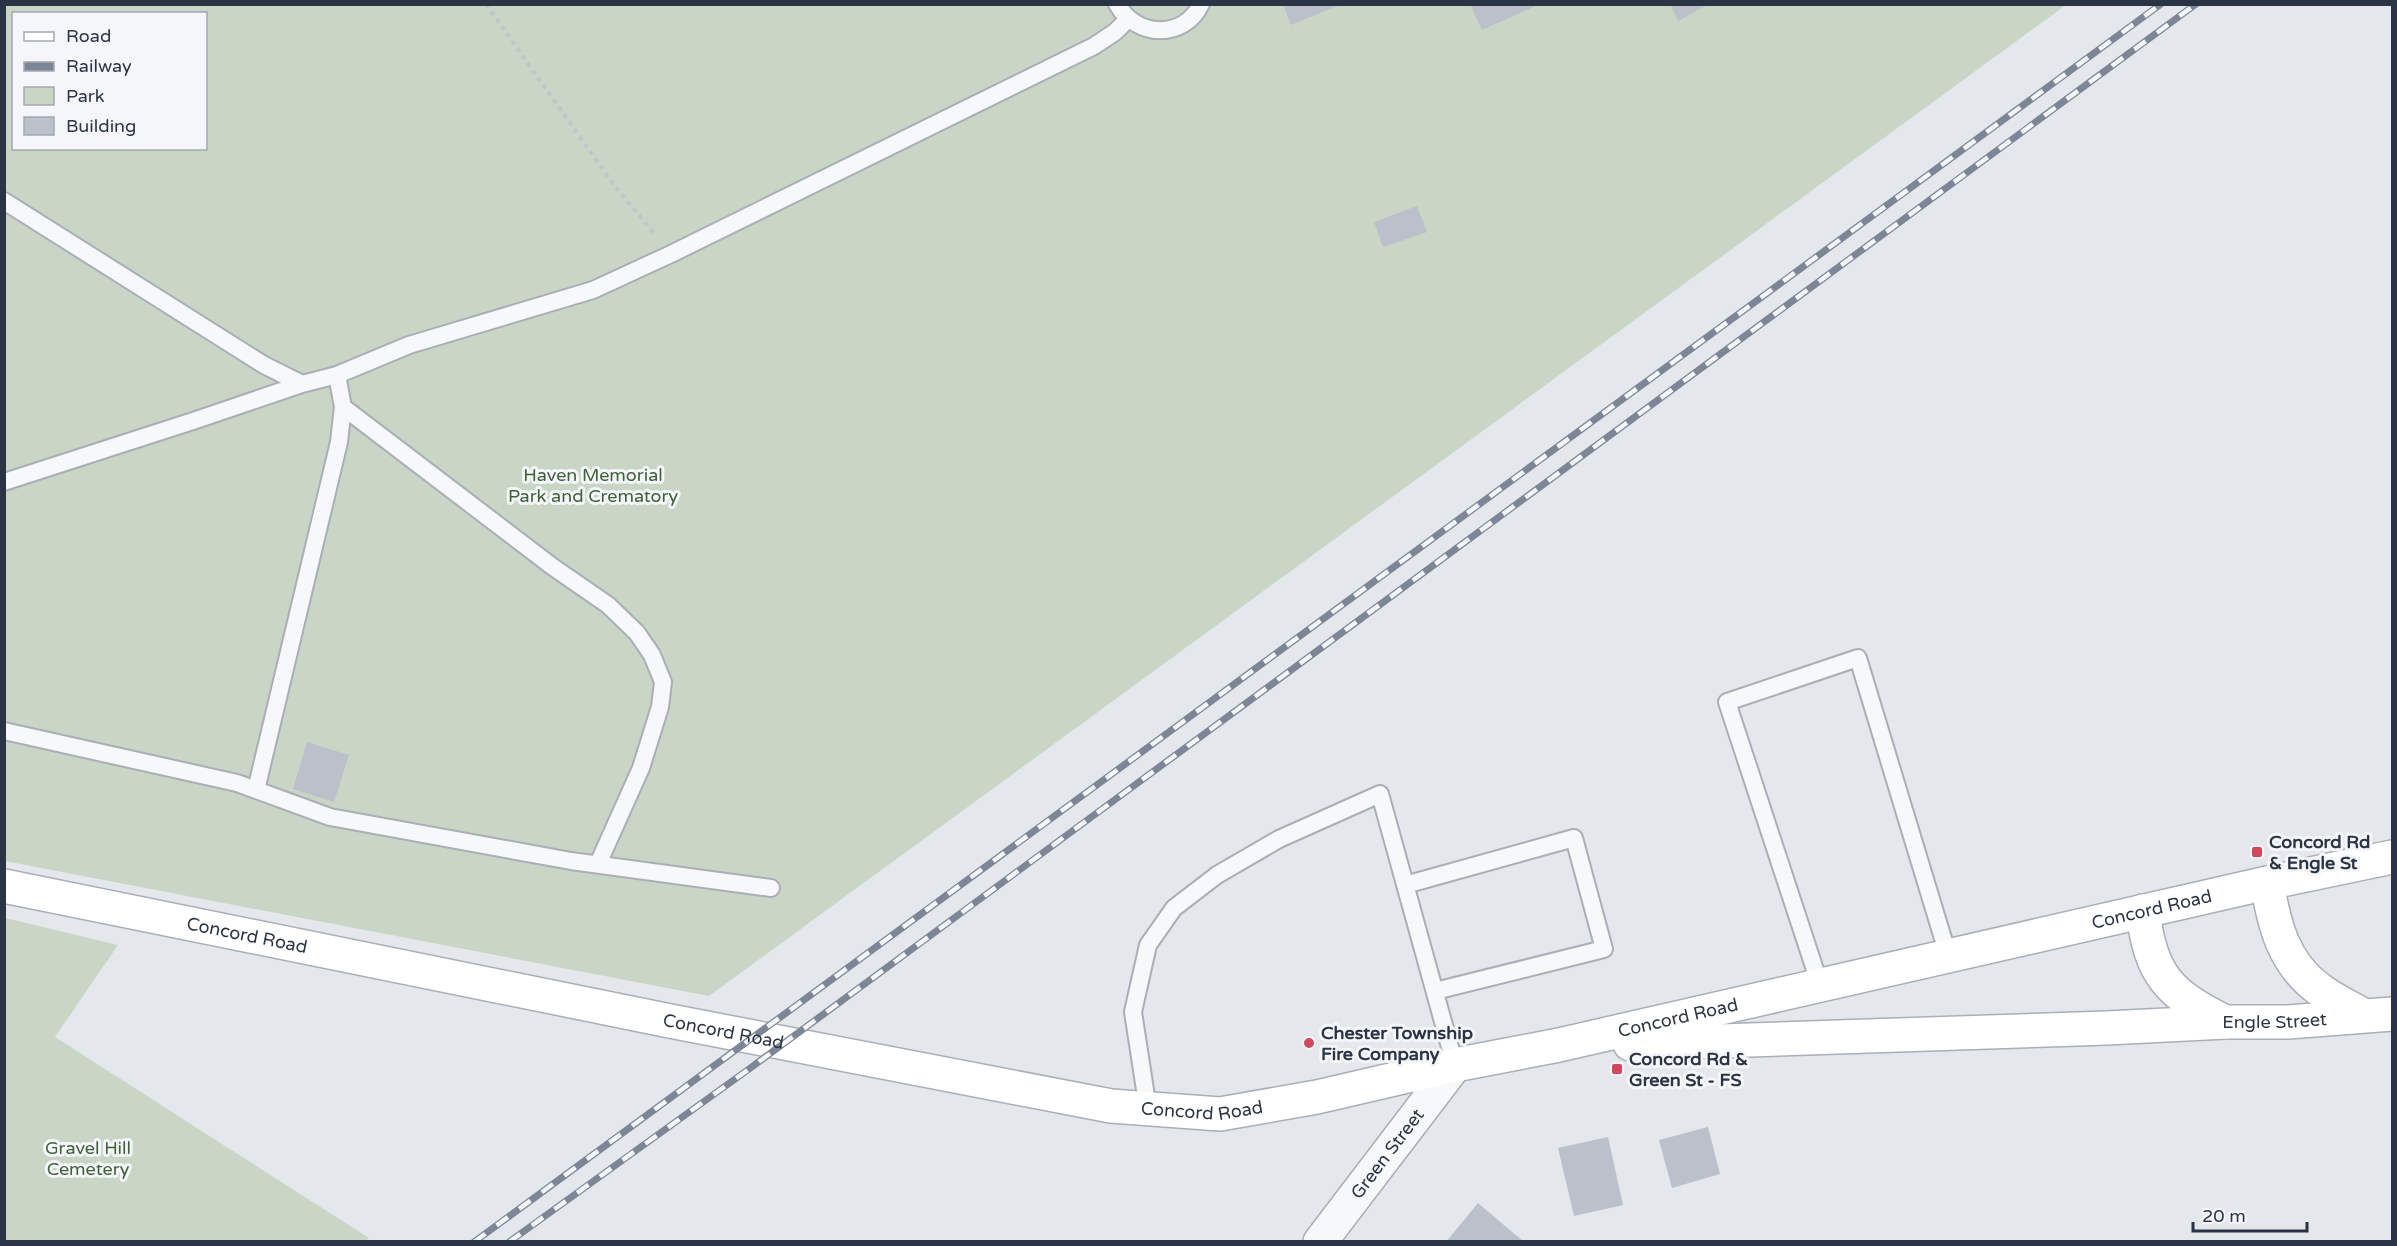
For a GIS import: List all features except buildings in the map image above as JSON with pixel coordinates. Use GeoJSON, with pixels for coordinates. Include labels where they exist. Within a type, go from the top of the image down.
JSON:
{"type":"FeatureCollection","features":[{"type":"Feature","properties":{"kind":"main road","name":"Concord Road"},"geometry":{"type":"LineString","coordinates":[[4,886],[670,1021],[1111,1106],[1220,1114],[1317,1098],[1455,1065],[1559,1045],[2266,883],[2392,857]]}},
{"type":"Feature","properties":{"kind":"main road","name":"Engle Street"},"geometry":{"type":"LineString","coordinates":[[2266,883],[2277,931],[2289,958],[2319,989],[2378,1014]]}},
{"type":"Feature","properties":{"kind":"main road","name":"Engle Street"},"geometry":{"type":"LineString","coordinates":[[2143,911],[2151,956],[2173,992],[2226,1022],[2288,1022],[2378,1014]]}},
{"type":"Feature","properties":{"kind":"main road"},"geometry":{"type":"LineString","coordinates":[[1559,1045],[2084,1029],[2226,1022]]}},
{"type":"Feature","properties":{"kind":"street","name":"Green Street"},"geometry":{"type":"LineString","coordinates":[[1324,1237],[1455,1065]]}},
{"type":"Feature","properties":{"kind":"lane"},"geometry":{"type":"LineString","coordinates":[[1118,4],[1128,19],[1148,30],[1171,30],[1193,17],[1202,4]]}},
{"type":"Feature","properties":{"kind":"lane"},"geometry":{"type":"LineString","coordinates":[[4,482],[302,384],[337,375],[409,345],[593,290],[672,254],[1094,46],[1115,32],[1128,19]]}},
{"type":"Feature","properties":{"kind":"lane"},"geometry":{"type":"LineString","coordinates":[[4,201],[264,365],[302,384]]}},
{"type":"Feature","properties":{"kind":"lane"},"geometry":{"type":"LineString","coordinates":[[256,790],[339,442],[343,407],[337,375]]}},
{"type":"Feature","properties":{"kind":"lane"},"geometry":{"type":"LineString","coordinates":[[343,407],[553,567],[608,605],[637,633],[652,655],[663,682],[660,707],[641,768],[598,864]]}},
{"type":"Feature","properties":{"kind":"lane"},"geometry":{"type":"LineString","coordinates":[[1820,985],[1726,702],[1858,658],[1948,955]]}},
{"type":"Feature","properties":{"kind":"lane"},"geometry":{"type":"LineString","coordinates":[[4,731],[237,783],[330,817],[598,864],[771,888]]}},
{"type":"Feature","properties":{"kind":"lane"},"geometry":{"type":"LineString","coordinates":[[1148,1109],[1133,1012],[1148,945],[1174,908],[1217,875],[1279,839],[1380,794],[1455,1065]]}},
{"type":"Feature","properties":{"kind":"lane"},"geometry":{"type":"LineString","coordinates":[[1405,885],[1574,838],[1605,950],[1436,991]]}},
{"type":"Feature","properties":{"kind":"path"},"geometry":{"type":"LineString","coordinates":[[486,4],[613,184],[672,254]]}},
{"type":"Feature","properties":{"kind":"green space","name":"Haven Memorial Park and Crematory"},"geometry":{"type":"Polygon","coordinates":[[[4,5],[2066,5],[709,996],[5,861],[4,5]]]}},
{"type":"Feature","properties":{"kind":"green space","name":"Gravel Hill Cemetery"},"geometry":{"type":"Polygon","coordinates":[[[5,918],[118,945],[55,1037],[369,1238],[364,1242],[5,1241],[5,918]]]}},
{"type":"Feature","properties":{"kind":"railway"},"geometry":{"type":"LineString","coordinates":[[474,1242],[2161,4]]}},
{"type":"Feature","properties":{"kind":"railway"},"geometry":{"type":"LineString","coordinates":[[509,1242],[749,1069],[2196,4]]}},
{"type":"Feature","properties":{"kind":"place","name":"Concord Rd & Engle St"},"geometry":{"type":"Point","coordinates":[2257,852]}},
{"type":"Feature","properties":{"kind":"place","name":"Chester Township Fire Company"},"geometry":{"type":"Point","coordinates":[1309,1043]}},
{"type":"Feature","properties":{"kind":"place","name":"Concord Rd & Green St - FS"},"geometry":{"type":"Point","coordinates":[1617,1069]}}]}
